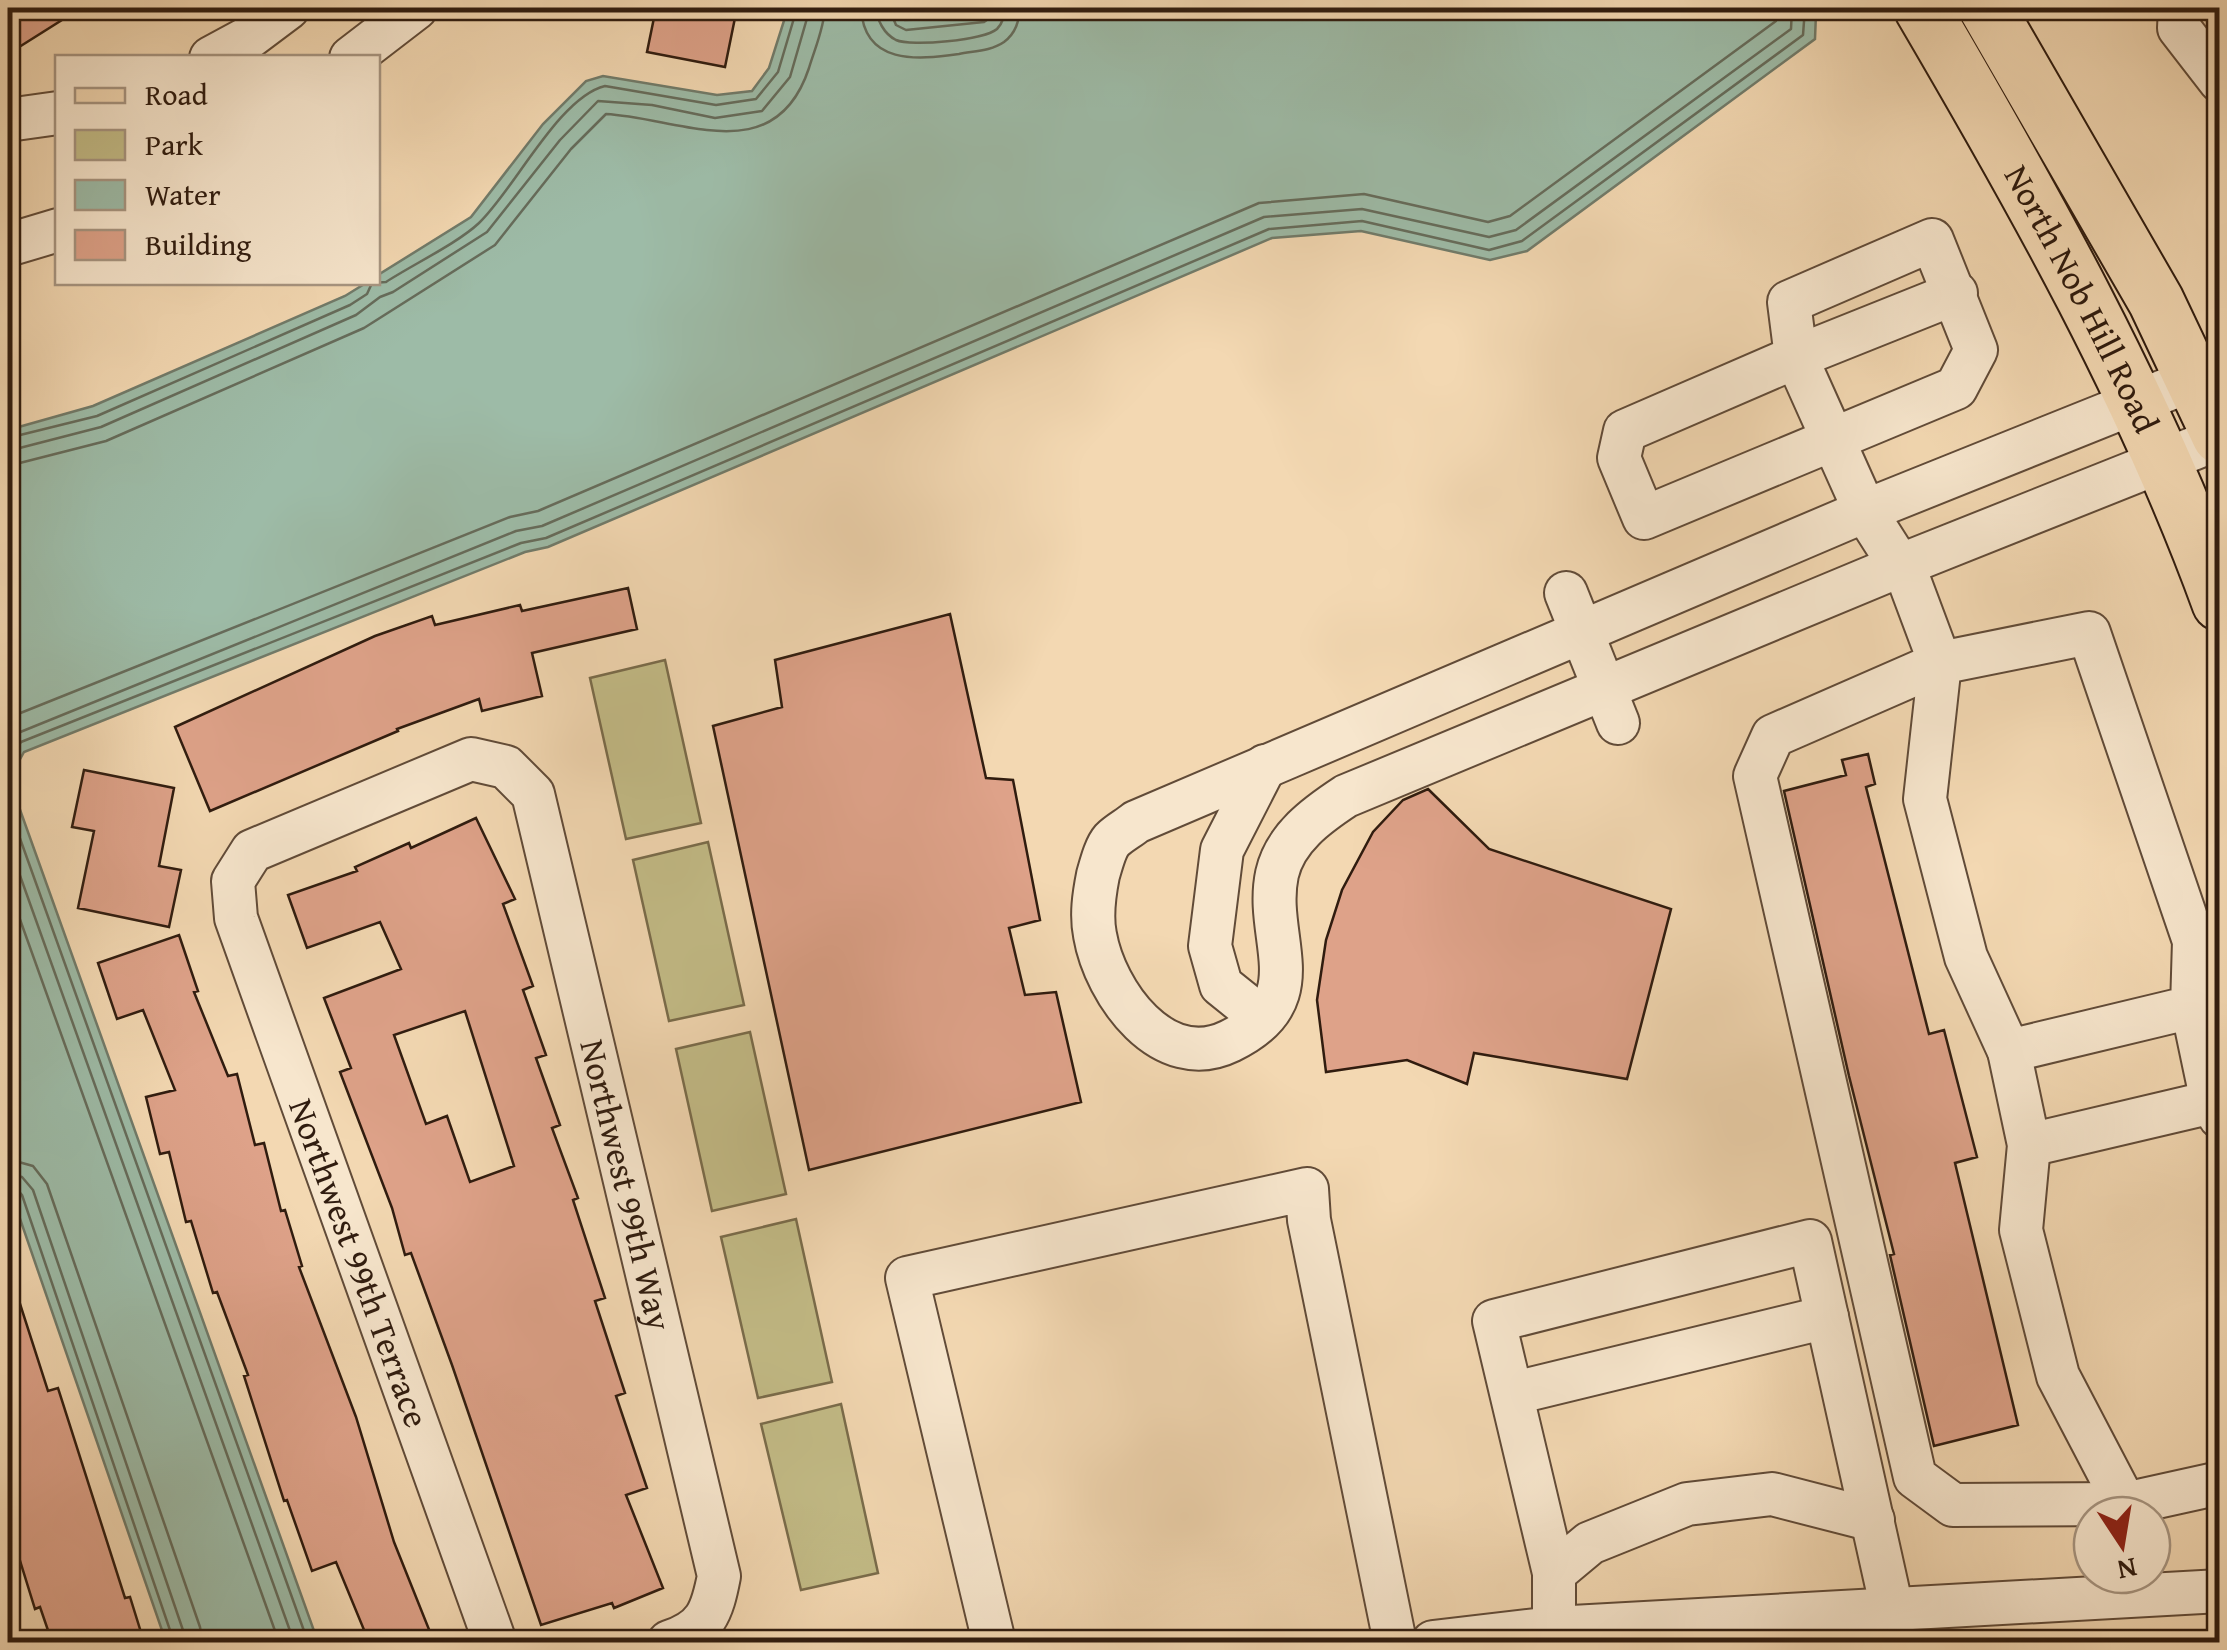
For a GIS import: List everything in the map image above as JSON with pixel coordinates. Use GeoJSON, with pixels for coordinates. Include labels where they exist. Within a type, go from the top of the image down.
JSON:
{"type":"FeatureCollection","features":[{"type":"Feature","properties":{"kind":"main road","name":"North Nob Hill Road"},"geometry":{"type":"LineString","coordinates":[[1922,8],[2009,156],[2135,403],[2220,602]]}},
{"type":"Feature","properties":{"kind":"main road","name":"North Nob Hill Road"},"geometry":{"type":"LineString","coordinates":[[1986,8],[2156,301],[2220,437]]}},
{"type":"Feature","properties":{"kind":"street"},"geometry":{"type":"LineString","coordinates":[[217,55],[248,38],[288,8]]}},
{"type":"Feature","properties":{"kind":"street"},"geometry":{"type":"LineString","coordinates":[[355,55],[416,8]]}},
{"type":"Feature","properties":{"kind":"street"},"geometry":{"type":"LineString","coordinates":[[2180,8],[2179,28],[2220,82]]}},
{"type":"Feature","properties":{"kind":"street"},"geometry":{"type":"LineString","coordinates":[[8,120],[55,113]]}},
{"type":"Feature","properties":{"kind":"street"},"geometry":{"type":"LineString","coordinates":[[8,245],[55,231]]}},
{"type":"Feature","properties":{"kind":"street"},"geometry":{"type":"LineString","coordinates":[[1956,293],[1796,356],[1625,431],[1619,458],[1644,518],[1834,440],[1956,388],[1976,350],[1956,293],[1932,240],[1789,302],[1796,356],[1834,440],[1864,510],[1908,580],[1940,663],[1925,799],[1966,957],[2009,1051],[2028,1145],[2021,1230],[2058,1376],[2118,1495]]}},
{"type":"Feature","properties":{"kind":"street"},"geometry":{"type":"LineString","coordinates":[[2194,378],[1864,510],[1574,612],[1265,766],[1136,822],[1110,842],[1093,901],[1094,936],[1107,974],[1128,1011],[1155,1035],[1192,1048],[1227,1043],[1262,1018],[1276,1001],[1283,970],[1275,902],[1278,872],[1295,838],[1314,817],[1346,796],[1394,774],[1610,706],[1899,566],[2220,437]]}},
{"type":"Feature","properties":{"kind":"street"},"geometry":{"type":"LineString","coordinates":[[1574,612],[1610,706]]}},
{"type":"Feature","properties":{"kind":"street"},"geometry":{"type":"LineString","coordinates":[[2028,1145],[2216,1110],[2210,1047],[2192,1007],[2194,941],[2088,633],[1940,663],[1773,736],[1754,776],[1915,1477],[1952,1505],[2072,1508]]}},
{"type":"Feature","properties":{"kind":"street","name":"Northwest 99th Way"},"geometry":{"type":"LineString","coordinates":[[233,881],[252,851],[471,758],[506,766],[532,794],[719,1576],[712,1613],[686,1637],[669,1642]]}},
{"type":"Feature","properties":{"kind":"street"},"geometry":{"type":"LineString","coordinates":[[1262,1018],[1221,985],[1210,946],[1222,850],[1265,766]]}},
{"type":"Feature","properties":{"kind":"street","name":"Northwest 99th Terrace"},"geometry":{"type":"LineString","coordinates":[[233,881],[236,918],[494,1642]]}},
{"type":"Feature","properties":{"kind":"street"},"geometry":{"type":"LineString","coordinates":[[2009,1051],[2192,1007]]}},
{"type":"Feature","properties":{"kind":"street"},"geometry":{"type":"LineString","coordinates":[[994,1642],[906,1278],[1307,1189],[1310,1220],[1396,1642]]}},
{"type":"Feature","properties":{"kind":"street"},"geometry":{"type":"LineString","coordinates":[[1554,1628],[1554,1573],[1494,1320],[1810,1241],[1892,1609]]}},
{"type":"Feature","properties":{"kind":"street"},"geometry":{"type":"LineString","coordinates":[[1514,1393],[1828,1317]]}},
{"type":"Feature","properties":{"kind":"street"},"geometry":{"type":"LineString","coordinates":[[2172,1497],[2220,1483]]}},
{"type":"Feature","properties":{"kind":"street"},"geometry":{"type":"LineString","coordinates":[[1554,1573],[1590,1542],[1688,1504],[1772,1494],[1872,1520]]}},
{"type":"Feature","properties":{"kind":"street"},"geometry":{"type":"LineString","coordinates":[[2172,1587],[2220,1590]]}},
{"type":"Feature","properties":{"kind":"street"},"geometry":{"type":"LineString","coordinates":[[1433,1642],[1554,1628],[1892,1609],[2072,1591]]}},
{"type":"Feature","properties":{"kind":"green space"},"geometry":{"type":"Polygon","coordinates":[[[665,660],[701,823],[626,839],[590,678],[665,660]]]}},
{"type":"Feature","properties":{"kind":"green space"},"geometry":{"type":"Polygon","coordinates":[[[708,842],[744,1005],[669,1021],[633,860],[708,842]]]}},
{"type":"Feature","properties":{"kind":"green space"},"geometry":{"type":"Polygon","coordinates":[[[750,1032],[786,1194],[712,1211],[676,1049],[750,1032]]]}},
{"type":"Feature","properties":{"kind":"green space"},"geometry":{"type":"Polygon","coordinates":[[[796,1219],[832,1382],[758,1398],[721,1237],[796,1219]]]}},
{"type":"Feature","properties":{"kind":"green space"},"geometry":{"type":"Polygon","coordinates":[[[841,1404],[878,1573],[801,1590],[761,1424],[841,1404]]]}},
{"type":"Feature","properties":{"kind":"water"},"geometry":{"type":"Polygon","coordinates":[[[788,8],[897,8],[905,20],[1014,8],[1813,8],[1816,13],[1815,39],[1527,251],[1490,260],[1361,231],[1272,238],[548,547],[525,552],[24,752],[9,779],[318,1642],[166,1642],[8,1184],[8,430],[93,406],[363,285],[380,285],[380,274],[471,217],[543,124],[586,81],[603,76],[717,95],[752,91],[769,68],[788,8]]]}},
{"type":"Feature","properties":{"kind":"building"},"geometry":{"type":"Polygon","coordinates":[[[8,8],[81,8],[8,54],[8,8]]]}},
{"type":"Feature","properties":{"kind":"building"},"geometry":{"type":"Polygon","coordinates":[[[656,8],[737,8],[725,67],[647,52],[656,8]]]}},
{"type":"Feature","properties":{"kind":"building"},"geometry":{"type":"Polygon","coordinates":[[[628,588],[637,629],[532,653],[542,696],[482,711],[479,699],[397,729],[210,811],[175,727],[375,636],[432,616],[435,625],[520,605],[522,611],[628,588]]]}},
{"type":"Feature","properties":{"kind":"building"},"geometry":{"type":"Polygon","coordinates":[[[950,614],[986,778],[1013,780],[1040,920],[1009,928],[1025,995],[1056,992],[1081,1102],[809,1170],[713,726],[782,707],[775,660],[950,614]]]}},
{"type":"Feature","properties":{"kind":"building"},"geometry":{"type":"Polygon","coordinates":[[[1868,754],[1875,784],[1866,787],[1929,1034],[1944,1030],[1977,1157],[1955,1163],[2018,1425],[1934,1446],[1890,1255],[1894,1254],[1784,791],[1846,775],[1842,760],[1868,754]]]}},
{"type":"Feature","properties":{"kind":"building"},"geometry":{"type":"Polygon","coordinates":[[[84,770],[174,788],[159,866],[181,870],[169,927],[78,908],[94,831],[72,827],[84,770]]]}},
{"type":"Feature","properties":{"kind":"building"},"geometry":{"type":"Polygon","coordinates":[[[1428,789],[1489,849],[1671,909],[1627,1079],[1474,1053],[1467,1084],[1407,1060],[1326,1072],[1317,1000],[1326,940],[1342,890],[1373,832],[1403,800],[1428,789]]]}},
{"type":"Feature","properties":{"kind":"building"},"geometry":{"type":"Polygon","coordinates":[[[476,818],[515,899],[503,904],[533,986],[523,990],[546,1055],[536,1058],[560,1125],[552,1128],[578,1198],[573,1200],[605,1298],[595,1301],[625,1393],[616,1396],[647,1488],[626,1495],[663,1588],[614,1608],[612,1603],[541,1625],[452,1365],[411,1253],[405,1255],[392,1208],[340,1072],[351,1068],[324,998],[401,969],[380,922],[307,948],[288,895],[357,871],[355,867],[409,843],[411,848],[476,818]],[[465,1011],[394,1035],[426,1124],[447,1116],[470,1182],[514,1166],[465,1011]]]}},
{"type":"Feature","properties":{"kind":"building"},"geometry":{"type":"Polygon","coordinates":[[[179,935],[198,991],[194,992],[228,1076],[237,1074],[255,1145],[264,1143],[281,1211],[285,1210],[302,1266],[299,1267],[356,1417],[394,1542],[434,1642],[369,1642],[336,1562],[312,1571],[287,1500],[284,1501],[244,1376],[248,1375],[217,1292],[213,1293],[191,1221],[186,1222],[169,1152],[160,1154],[146,1097],[175,1090],[143,1010],[117,1019],[98,963],[179,935]]]}},
{"type":"Feature","properties":{"kind":"building"},"geometry":{"type":"Polygon","coordinates":[[[8,1282],[13,1282],[48,1391],[58,1388],[125,1598],[130,1597],[144,1642],[52,1642],[40,1607],[35,1609],[8,1522],[8,1282]]]}}]}
